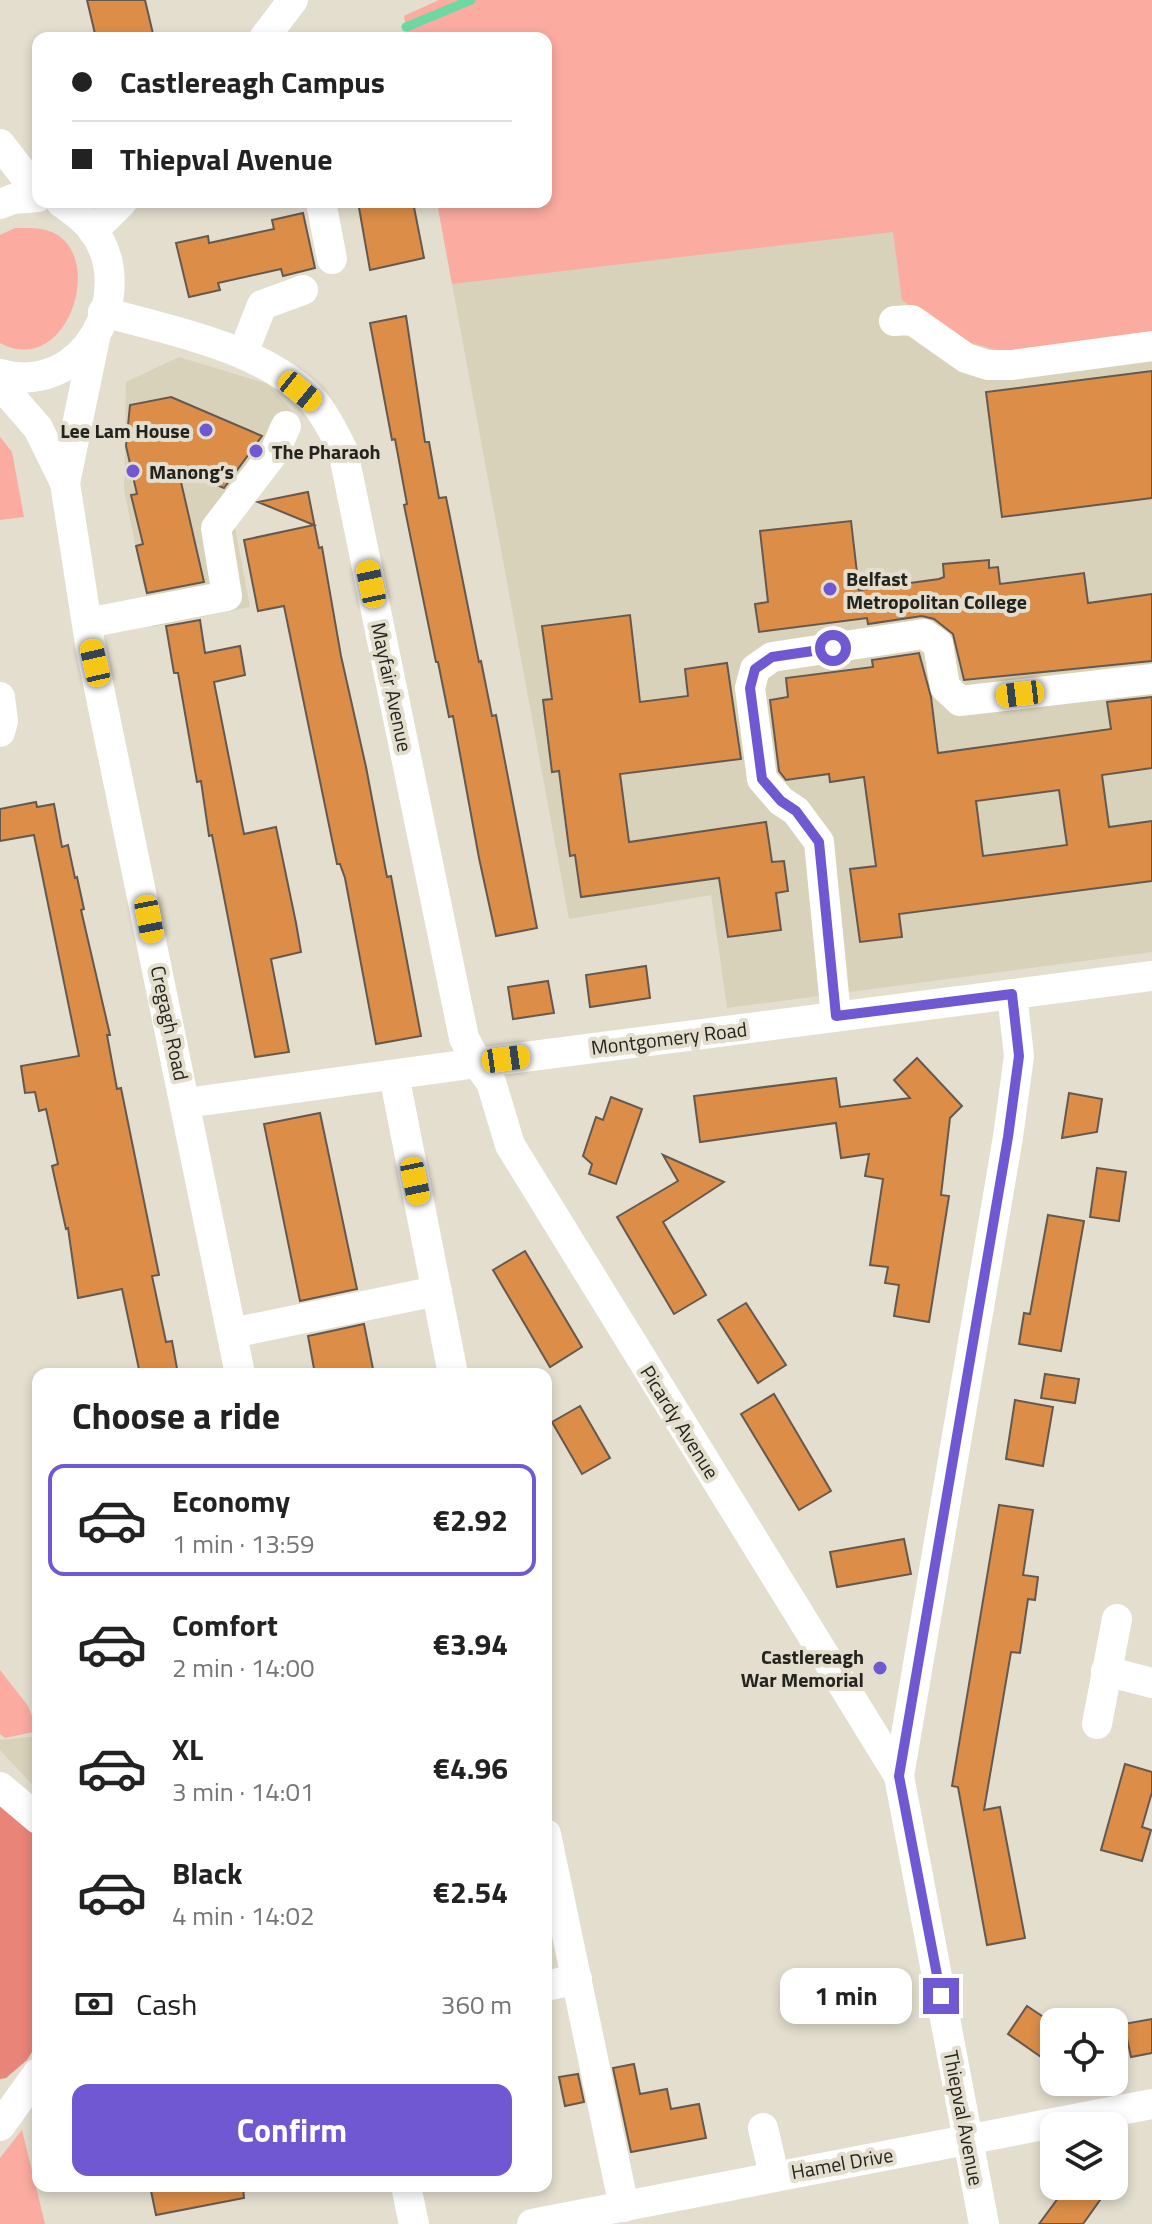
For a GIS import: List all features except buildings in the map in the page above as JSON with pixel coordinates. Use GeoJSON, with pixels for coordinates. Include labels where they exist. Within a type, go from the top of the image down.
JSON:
{"type":"FeatureCollection","features":[{"type":"Feature","properties":{"kind":"street"},"geometry":{"type":"LineString","coordinates":[[269,32],[293,0]]}},
{"type":"Feature","properties":{"kind":"street"},"geometry":{"type":"LineString","coordinates":[[0,144],[32,187]]}},
{"type":"Feature","properties":{"kind":"street"},"geometry":{"type":"LineString","coordinates":[[0,204],[32,196]]}},
{"type":"Feature","properties":{"kind":"street"},"geometry":{"type":"LineString","coordinates":[[68,208],[93,231],[116,208]]}},
{"type":"Feature","properties":{"kind":"street"},"geometry":{"type":"LineString","coordinates":[[322,208],[332,259]]}},
{"type":"Feature","properties":{"kind":"street","name":"Cregagh Road"},"geometry":{"type":"LineString","coordinates":[[65,483],[99,324],[110,287],[106,257],[93,231]]}},
{"type":"Feature","properties":{"kind":"street"},"geometry":{"type":"LineString","coordinates":[[243,353],[262,305],[303,290]]}},
{"type":"Feature","properties":{"kind":"street"},"geometry":{"type":"LineString","coordinates":[[894,321],[912,320],[966,358],[988,365],[1012,365],[1152,346]]}},
{"type":"Feature","properties":{"kind":"street"},"geometry":{"type":"LineString","coordinates":[[0,374],[16,379],[44,377],[67,366],[81,356],[99,324]]}},
{"type":"Feature","properties":{"kind":"street","name":"Mayfair Avenue"},"geometry":{"type":"LineString","coordinates":[[99,324],[209,341],[243,353],[313,401],[330,424],[343,451],[464,1038],[477,1063]]}},
{"type":"Feature","properties":{"kind":"street","name":"Cregagh Road"},"geometry":{"type":"LineString","coordinates":[[0,384],[38,428],[65,483],[87,623],[239,1368]]}},
{"type":"Feature","properties":{"kind":"street"},"geometry":{"type":"LineString","coordinates":[[87,623],[227,596],[216,528],[275,451],[286,426]]}},
{"type":"Feature","properties":{"kind":"street"},"geometry":{"type":"LineString","coordinates":[[836,1016],[819,842],[796,811],[781,801],[762,779],[750,688],[755,669],[772,657],[924,634],[938,644],[945,687],[960,701],[1152,679]]}},
{"type":"Feature","properties":{"kind":"street"},"geometry":{"type":"LineString","coordinates":[[0,697],[3,721],[0,732]]}},
{"type":"Feature","properties":{"kind":"street","name":"Montgomery Road"},"geometry":{"type":"LineString","coordinates":[[186,1103],[1152,976]]}},
{"type":"Feature","properties":{"kind":"street"},"geometry":{"type":"LineString","coordinates":[[899,1776],[1010,1124],[1019,1056],[1012,994]]}},
{"type":"Feature","properties":{"kind":"street","name":"Picardy Avenue"},"geometry":{"type":"LineString","coordinates":[[477,1063],[491,1082],[510,1145],[899,1776]]}},
{"type":"Feature","properties":{"kind":"street"},"geometry":{"type":"LineString","coordinates":[[394,1075],[452,1368]]}},
{"type":"Feature","properties":{"kind":"street"},"geometry":{"type":"LineString","coordinates":[[232,1333],[437,1291]]}},
{"type":"Feature","properties":{"kind":"street"},"geometry":{"type":"LineString","coordinates":[[1097,1724],[1117,1619]]}},
{"type":"Feature","properties":{"kind":"street"},"geometry":{"type":"LineString","coordinates":[[1106,1671],[1152,1683]]}},
{"type":"Feature","properties":{"kind":"street","name":"Thiepval Avenue"},"geometry":{"type":"LineString","coordinates":[[899,1776],[984,2224]]}},
{"type":"Feature","properties":{"kind":"street"},"geometry":{"type":"LineString","coordinates":[[0,1787],[32,1814]]}},
{"type":"Feature","properties":{"kind":"street"},"geometry":{"type":"LineString","coordinates":[[552,1862],[624,2207]]}},
{"type":"Feature","properties":{"kind":"street"},"geometry":{"type":"LineString","coordinates":[[552,1985],[577,1979]]}},
{"type":"Feature","properties":{"kind":"street"},"geometry":{"type":"LineString","coordinates":[[0,2126],[32,2081]]}},
{"type":"Feature","properties":{"kind":"street","name":"Hamel Drive"},"geometry":{"type":"LineString","coordinates":[[532,2224],[1152,2104]]}},
{"type":"Feature","properties":{"kind":"street"},"geometry":{"type":"LineString","coordinates":[[763,2128],[774,2175]]}},
{"type":"Feature","properties":{"kind":"street"},"geometry":{"type":"LineString","coordinates":[[407,2192],[414,2224]]}},
{"type":"Feature","properties":{"kind":"shaded area","name":"Belfast Metropolitan College"},"geometry":{"type":"Polygon","coordinates":[[[439,0],[1152,0],[1152,952],[727,1008],[711,895],[569,919],[438,208],[552,208],[552,32],[407,32],[404,16],[439,0]]]}},
{"type":"Feature","properties":{"kind":"shaded area"},"geometry":{"type":"Polygon","coordinates":[[[439,0],[1152,0],[1152,333],[1009,353],[953,338],[902,300],[893,232],[452,284],[438,208],[552,208],[552,32],[407,32],[404,16],[439,0]]]}},
{"type":"Feature","properties":{"kind":"shaded area"},"geometry":{"type":"Polygon","coordinates":[[[15,228],[52,232],[68,245],[76,265],[77,287],[72,310],[60,330],[44,344],[24,350],[0,343],[0,235],[15,228]]]}},
{"type":"Feature","properties":{"kind":"shaded area"},"geometry":{"type":"Polygon","coordinates":[[[179,357],[268,384],[302,422],[234,522],[250,607],[152,627],[124,490],[126,382],[179,357]]]}},
{"type":"Feature","properties":{"kind":"shaded area"},"geometry":{"type":"Polygon","coordinates":[[[0,437],[12,452],[24,517],[0,520],[0,437]]]}},
{"type":"Feature","properties":{"kind":"shaded area"},"geometry":{"type":"Polygon","coordinates":[[[0,1670],[28,1706],[32,1716],[32,1732],[5,1738],[0,1734],[0,1670]]]}},
{"type":"Feature","properties":{"kind":"shaded area"},"geometry":{"type":"Polygon","coordinates":[[[32,1737],[32,1785],[0,1750],[0,1740],[32,1737]]]}},
{"type":"Feature","properties":{"kind":"shaded area"},"geometry":{"type":"Polygon","coordinates":[[[0,1801],[32,1830],[32,2052],[6,2078],[0,2079],[0,1801]]]}},
{"type":"Feature","properties":{"kind":"shaded area"},"geometry":{"type":"Polygon","coordinates":[[[22,2130],[32,2171],[32,2192],[37,2192],[45,2224],[0,2224],[0,2158],[22,2130]]]}},
{"type":"Feature","properties":{"kind":"waterway"},"geometry":{"type":"LineString","coordinates":[[406,27],[471,0]]}},
{"type":"Feature","properties":{"kind":"place","name":"Lee Lam House"},"geometry":{"type":"Point","coordinates":[206,430]}},
{"type":"Feature","properties":{"kind":"place","name":"The Pharaoh"},"geometry":{"type":"Point","coordinates":[256,451]}},
{"type":"Feature","properties":{"kind":"place","name":"Manong’s"},"geometry":{"type":"Point","coordinates":[133,471]}},
{"type":"Feature","properties":{"kind":"place","name":"Belfast Metropolitan College"},"geometry":{"type":"Point","coordinates":[830,589]}},
{"type":"Feature","properties":{"kind":"place","name":"Castlereagh War Memorial"},"geometry":{"type":"Point","coordinates":[880,1668]}},
{"type":"Feature","properties":{"kind":"route"},"geometry":{"type":"LineString","coordinates":[[833,648],[772,657],[755,669],[750,688],[762,779],[781,801],[796,811],[819,842],[836,1016],[1012,994],[1019,1056],[899,1776],[941,1996]]}}]}
